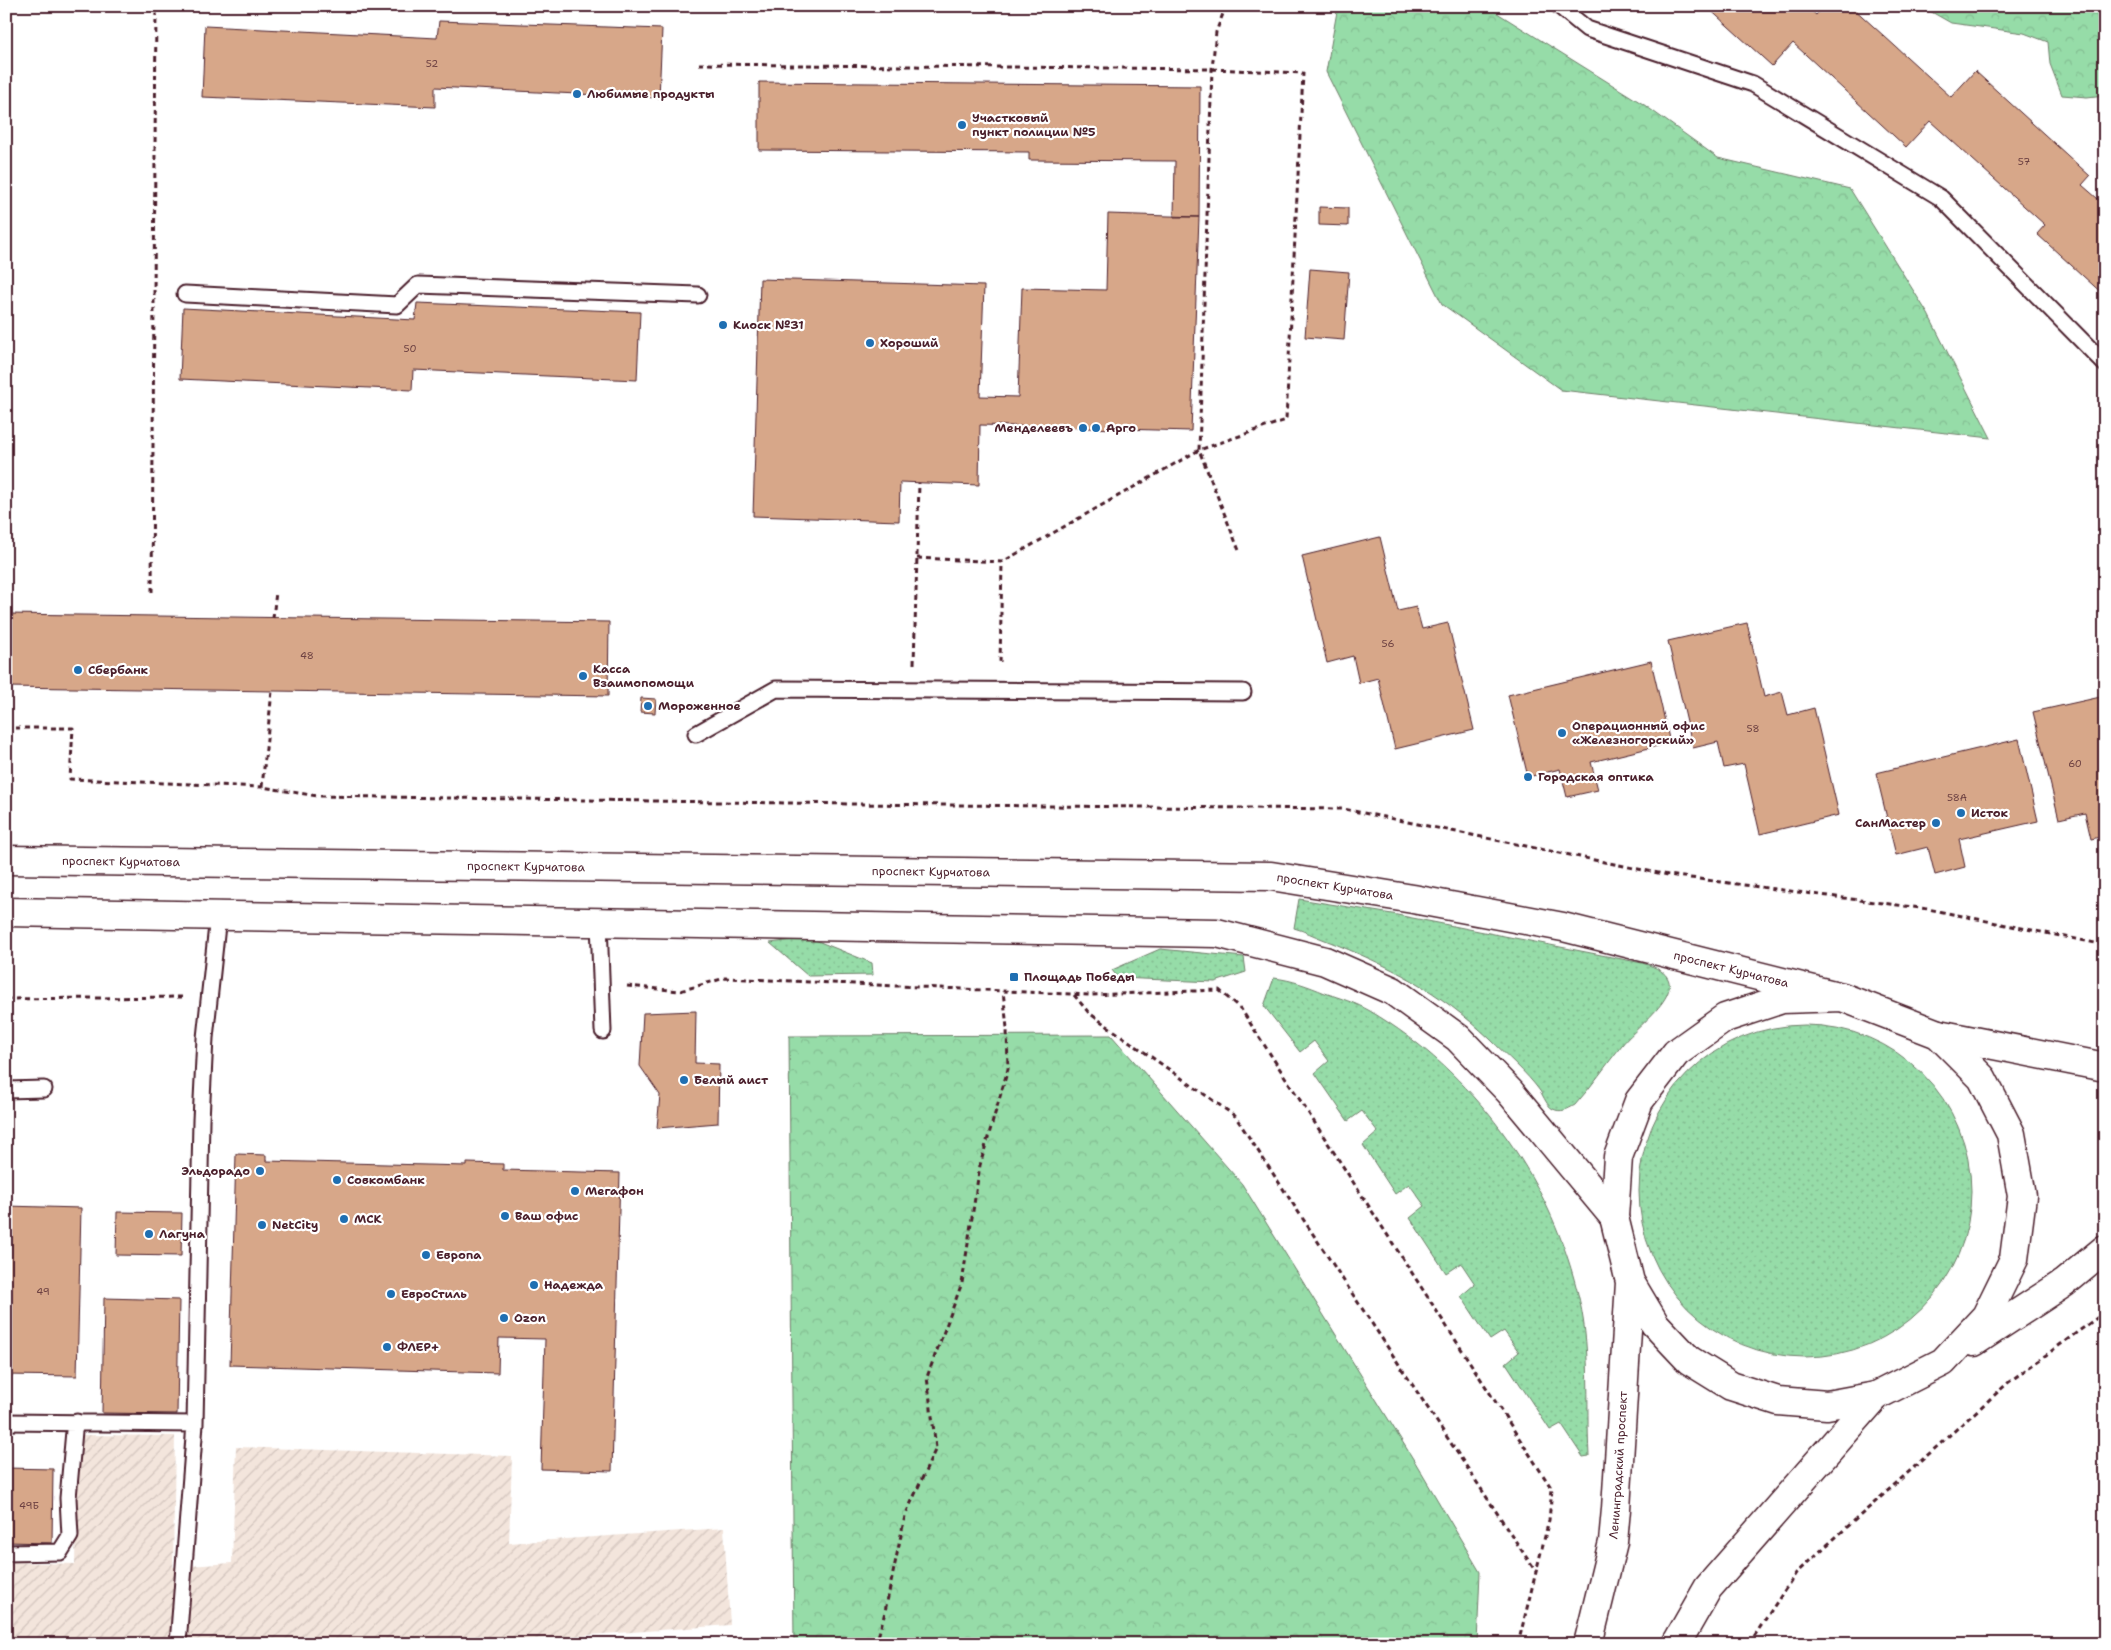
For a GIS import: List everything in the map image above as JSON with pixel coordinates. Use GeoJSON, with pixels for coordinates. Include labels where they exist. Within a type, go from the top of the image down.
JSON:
{"type":"FeatureCollection","features":[{"type":"Feature","properties":{"kind":"main road","name":"проспект Курчатова"},"geometry":{"type":"LineString","coordinates":[[6,860],[1271,876],[1412,899],[1563,927],[1842,997],[1938,1034]]}},
{"type":"Feature","properties":{"kind":"main road"},"geometry":{"type":"LineString","coordinates":[[6,912],[1217,933],[1325,961],[1394,991],[1458,1038],[1510,1092],[1614,1217]]}},
{"type":"Feature","properties":{"kind":"main road"},"geometry":{"type":"LineString","coordinates":[[1842,997],[1782,999],[1725,1018],[1676,1053],[1639,1101],[1618,1157],[1614,1217],[1630,1282],[1655,1324],[1689,1360],[1731,1386],[1778,1401],[1828,1405],[1876,1396],[1943,1362],[2064,1283],[2105,1249]]}},
{"type":"Feature","properties":{"kind":"main road"},"geometry":{"type":"LineString","coordinates":[[1938,1034],[2105,1067]]}},
{"type":"Feature","properties":{"kind":"main road"},"geometry":{"type":"LineString","coordinates":[[1938,1034],[1982,1078],[2012,1134],[2022,1196],[2014,1259],[1986,1316],[1943,1362]]}},
{"type":"Feature","properties":{"kind":"main road","name":"Ленинградский проспект"},"geometry":{"type":"LineString","coordinates":[[1588,1644],[1614,1542],[1630,1282]]}},
{"type":"Feature","properties":{"kind":"main road"},"geometry":{"type":"LineString","coordinates":[[1676,1644],[1708,1588],[1876,1396]]}},
{"type":"Feature","properties":{"kind":"lane"},"geometry":{"type":"LineString","coordinates":[[1559,6],[1587,28],[1753,84],[1941,198],[2105,364]]}},
{"type":"Feature","properties":{"kind":"lane"},"geometry":{"type":"LineString","coordinates":[[185,294],[397,305],[418,285],[698,295]]}},
{"type":"Feature","properties":{"kind":"lane"},"geometry":{"type":"LineString","coordinates":[[696,734],[776,689],[1243,692]]}},
{"type":"Feature","properties":{"kind":"lane"},"geometry":{"type":"LineString","coordinates":[[178,1644],[195,1424],[202,1120],[208,997],[218,916]]}},
{"type":"Feature","properties":{"kind":"lane"},"geometry":{"type":"LineString","coordinates":[[599,922],[603,1031]]}},
{"type":"Feature","properties":{"kind":"lane"},"geometry":{"type":"LineString","coordinates":[[6,1090],[44,1089]]}},
{"type":"Feature","properties":{"kind":"lane"},"geometry":{"type":"LineString","coordinates":[[6,1422],[195,1424]]}},
{"type":"Feature","properties":{"kind":"lane"},"geometry":{"type":"LineString","coordinates":[[6,1553],[60,1552],[70,1536],[68,1498],[76,1422]]}},
{"type":"Feature","properties":{"kind":"path"},"geometry":{"type":"LineString","coordinates":[[152,592],[156,6]]}},
{"type":"Feature","properties":{"kind":"path"},"geometry":{"type":"LineString","coordinates":[[664,6],[665,13]]}},
{"type":"Feature","properties":{"kind":"path"},"geometry":{"type":"LineString","coordinates":[[1226,6],[1216,32],[1212,69],[1199,450],[1240,554]]}},
{"type":"Feature","properties":{"kind":"path"},"geometry":{"type":"LineString","coordinates":[[699,64],[1212,69],[1303,73],[1286,420],[1199,450],[1002,562],[917,558]]}},
{"type":"Feature","properties":{"kind":"path"},"geometry":{"type":"LineString","coordinates":[[913,690],[919,483]]}},
{"type":"Feature","properties":{"kind":"path"},"geometry":{"type":"LineString","coordinates":[[1000,690],[1002,562]]}},
{"type":"Feature","properties":{"kind":"path"},"geometry":{"type":"LineString","coordinates":[[272,618],[276,592]]}},
{"type":"Feature","properties":{"kind":"path"},"geometry":{"type":"LineString","coordinates":[[262,787],[272,691]]}},
{"type":"Feature","properties":{"kind":"path"},"geometry":{"type":"LineString","coordinates":[[6,728],[73,728],[70,779],[262,787],[317,796],[1344,809],[1668,875],[1928,910],[2105,945]]}},
{"type":"Feature","properties":{"kind":"path"},"geometry":{"type":"LineString","coordinates":[[601,984],[680,991],[725,978],[1074,995],[1219,990],[1241,1009],[1552,1488],[1549,1520],[1518,1644]]}},
{"type":"Feature","properties":{"kind":"path"},"geometry":{"type":"LineString","coordinates":[[876,1644],[884,1616],[905,1516],[936,1448],[927,1377],[962,1283],[980,1165],[1008,1069],[1008,1028],[1003,992]]}},
{"type":"Feature","properties":{"kind":"path"},"geometry":{"type":"LineString","coordinates":[[1074,995],[1089,1014],[1235,1116],[1536,1572]]}},
{"type":"Feature","properties":{"kind":"path"},"geometry":{"type":"LineString","coordinates":[[6,998],[208,997]]}},
{"type":"Feature","properties":{"kind":"path"},"geometry":{"type":"LineString","coordinates":[[1749,1644],[1796,1573],[2009,1382],[2105,1312]]}},
{"type":"Feature","properties":{"kind":"shaded area"},"geometry":{"type":"Polygon","coordinates":[[[78,1435],[175,1436],[173,1567],[232,1563],[236,1447],[512,1456],[509,1543],[724,1528],[730,1625],[462,1644],[6,1644],[6,1562],[75,1564],[78,1435]]]}},
{"type":"Feature","properties":{"kind":"green space"},"geometry":{"type":"Polygon","coordinates":[[[1338,6],[1486,6],[1643,104],[1718,158],[1850,189],[1928,314],[1991,438],[1561,390],[1442,304],[1326,72],[1338,6]]]}},
{"type":"Feature","properties":{"kind":"green space"},"geometry":{"type":"Polygon","coordinates":[[[1921,6],[2105,6],[2105,95],[2087,97],[2062,95],[2050,64],[2048,42],[2024,33],[1951,23],[1921,6]]]}},
{"type":"Feature","properties":{"kind":"green space"},"geometry":{"type":"Polygon","coordinates":[[[1299,899],[1392,914],[1642,963],[1660,970],[1668,980],[1669,990],[1663,1002],[1622,1045],[1575,1105],[1559,1111],[1549,1106],[1529,1077],[1490,1039],[1471,1022],[1432,993],[1413,981],[1371,960],[1294,928],[1299,899]]]}},
{"type":"Feature","properties":{"kind":"green space"},"geometry":{"type":"Polygon","coordinates":[[[810,938],[872,963],[873,975],[808,976],[770,943],[810,938]]]}},
{"type":"Feature","properties":{"kind":"green space"},"geometry":{"type":"Polygon","coordinates":[[[1160,949],[1244,957],[1246,972],[1215,982],[1118,978],[1112,970],[1160,949]]]}},
{"type":"Feature","properties":{"kind":"green space"},"geometry":{"type":"Polygon","coordinates":[[[1274,978],[1300,984],[1348,1001],[1370,1011],[1407,1036],[1442,1064],[1473,1096],[1501,1130],[1526,1167],[1547,1206],[1564,1247],[1582,1311],[1587,1352],[1589,1456],[1583,1457],[1561,1424],[1550,1430],[1506,1363],[1519,1352],[1504,1331],[1490,1340],[1461,1296],[1475,1284],[1461,1263],[1446,1273],[1410,1218],[1425,1206],[1409,1184],[1395,1194],[1363,1145],[1378,1132],[1362,1111],[1348,1121],[1315,1073],[1329,1061],[1314,1041],[1300,1052],[1264,1006],[1274,978]]]}},
{"type":"Feature","properties":{"kind":"green space"},"geometry":{"type":"Polygon","coordinates":[[[1805,1025],[1837,1028],[1869,1038],[1897,1053],[1922,1074],[1943,1099],[1958,1127],[1968,1159],[1971,1191],[1968,1223],[1958,1255],[1943,1283],[1922,1308],[1897,1329],[1869,1344],[1837,1354],[1805,1357],[1773,1354],[1741,1344],[1713,1329],[1688,1308],[1667,1283],[1652,1255],[1642,1223],[1639,1191],[1642,1159],[1652,1127],[1667,1099],[1688,1074],[1713,1053],[1741,1038],[1773,1028],[1805,1025]]]}},
{"type":"Feature","properties":{"kind":"green space"},"geometry":{"type":"Polygon","coordinates":[[[1111,1035],[1242,1184],[1415,1462],[1480,1572],[1477,1644],[794,1644],[789,1036],[1111,1035]]]}},
{"type":"Feature","properties":{"kind":"building"},"geometry":{"type":"Polygon","coordinates":[[[1706,6],[1806,6],[1816,15],[1824,6],[1851,6],[1951,97],[1975,71],[2090,176],[2082,185],[2105,205],[2105,296],[2037,234],[2045,225],[1930,121],[1906,147],[1793,43],[1772,66],[1706,6]]]}},
{"type":"Feature","properties":{"kind":"building"},"geometry":{"type":"Polygon","coordinates":[[[439,21],[662,29],[659,98],[435,87],[435,107],[202,97],[205,26],[437,38],[439,21]]]}},
{"type":"Feature","properties":{"kind":"building"},"geometry":{"type":"Polygon","coordinates":[[[759,82],[1200,86],[1199,217],[1174,217],[1175,161],[1029,160],[1029,152],[759,150],[759,82]]]}},
{"type":"Feature","properties":{"kind":"building"},"geometry":{"type":"Polygon","coordinates":[[[1319,207],[1348,208],[1348,226],[1319,225],[1319,207]]]}},
{"type":"Feature","properties":{"kind":"building","name":"Хороший"},"geometry":{"type":"Polygon","coordinates":[[[1108,214],[1199,217],[1191,431],[980,425],[979,485],[900,482],[899,521],[753,516],[760,279],[984,286],[980,396],[1018,397],[1022,288],[1106,290],[1108,214]]]}},
{"type":"Feature","properties":{"kind":"building"},"geometry":{"type":"Polygon","coordinates":[[[1310,269],[1349,272],[1344,340],[1305,337],[1310,269]]]}},
{"type":"Feature","properties":{"kind":"building"},"geometry":{"type":"Polygon","coordinates":[[[417,303],[640,312],[637,380],[413,370],[412,390],[180,379],[183,308],[415,320],[417,303]]]}},
{"type":"Feature","properties":{"kind":"building"},"geometry":{"type":"Polygon","coordinates":[[[1380,537],[1398,611],[1416,607],[1422,629],[1448,623],[1474,730],[1395,749],[1378,678],[1359,683],[1353,656],[1327,663],[1302,556],[1380,537]]]}},
{"type":"Feature","properties":{"kind":"building"},"geometry":{"type":"Polygon","coordinates":[[[6,614],[609,622],[608,696],[6,687],[6,614]]]}},
{"type":"Feature","properties":{"kind":"building"},"geometry":{"type":"Polygon","coordinates":[[[1747,623],[1764,697],[1782,692],[1788,715],[1814,708],[1839,815],[1760,834],[1744,764],[1724,768],[1718,742],[1693,748],[1668,641],[1747,623]]]}},
{"type":"Feature","properties":{"kind":"building"},"geometry":{"type":"Polygon","coordinates":[[[1651,661],[1670,743],[1591,762],[1598,790],[1567,797],[1560,769],[1528,777],[1508,695],[1651,661]]]}},
{"type":"Feature","properties":{"kind":"building"},"geometry":{"type":"Polygon","coordinates":[[[2105,696],[2105,836],[2091,839],[2085,813],[2059,819],[2033,712],[2105,696]]]}},
{"type":"Feature","properties":{"kind":"building","name":"Мороженное"},"geometry":{"type":"Polygon","coordinates":[[[641,698],[656,699],[655,713],[640,712],[641,698]]]}},
{"type":"Feature","properties":{"kind":"building"},"geometry":{"type":"Polygon","coordinates":[[[2019,739],[2038,821],[1959,839],[1965,867],[1935,875],[1928,847],[1896,855],[1876,773],[2019,739]]]}},
{"type":"Feature","properties":{"kind":"building","name":"Белый аист"},"geometry":{"type":"Polygon","coordinates":[[[696,1011],[695,1063],[719,1064],[718,1123],[657,1128],[660,1095],[640,1066],[643,1013],[696,1011]]]}},
{"type":"Feature","properties":{"kind":"building","name":"Европа"},"geometry":{"type":"Polygon","coordinates":[[[236,1154],[266,1155],[266,1161],[467,1166],[467,1163],[503,1164],[503,1170],[620,1173],[612,1471],[541,1469],[545,1339],[499,1338],[498,1373],[230,1365],[236,1154]]]}},
{"type":"Feature","properties":{"kind":"building"},"geometry":{"type":"Polygon","coordinates":[[[6,1206],[81,1208],[77,1376],[6,1375],[6,1206]]]}},
{"type":"Feature","properties":{"kind":"building","name":"Лагуна"},"geometry":{"type":"Polygon","coordinates":[[[117,1212],[182,1213],[181,1256],[116,1255],[117,1212]]]}},
{"type":"Feature","properties":{"kind":"building"},"geometry":{"type":"Polygon","coordinates":[[[104,1298],[179,1300],[177,1414],[102,1413],[104,1298]]]}},
{"type":"Feature","properties":{"kind":"building"},"geometry":{"type":"Polygon","coordinates":[[[6,1468],[53,1469],[52,1543],[6,1542],[6,1468]]]}},
{"type":"Feature","properties":{"kind":"place","name":"Любимые продукты"},"geometry":{"type":"Point","coordinates":[577,94]}},
{"type":"Feature","properties":{"kind":"place","name":"Участковый пункт полиции №5"},"geometry":{"type":"Point","coordinates":[962,125]}},
{"type":"Feature","properties":{"kind":"place","name":"Киоск №31"},"geometry":{"type":"Point","coordinates":[723,325]}},
{"type":"Feature","properties":{"kind":"place","name":"Хороший"},"geometry":{"type":"Point","coordinates":[870,343]}},
{"type":"Feature","properties":{"kind":"place","name":"Менделеевъ"},"geometry":{"type":"Point","coordinates":[1083,428]}},
{"type":"Feature","properties":{"kind":"place","name":"Арго"},"geometry":{"type":"Point","coordinates":[1096,428]}},
{"type":"Feature","properties":{"kind":"place","name":"Сбербанк"},"geometry":{"type":"Point","coordinates":[78,670]}},
{"type":"Feature","properties":{"kind":"place","name":"Касса Взаимопомощи"},"geometry":{"type":"Point","coordinates":[583,676]}},
{"type":"Feature","properties":{"kind":"place","name":"Мороженное"},"geometry":{"type":"Point","coordinates":[648,706]}},
{"type":"Feature","properties":{"kind":"place","name":"Операционный офис «Железногорский»"},"geometry":{"type":"Point","coordinates":[1562,733]}},
{"type":"Feature","properties":{"kind":"place","name":"Городская оптика"},"geometry":{"type":"Point","coordinates":[1528,777]}},
{"type":"Feature","properties":{"kind":"place","name":"Исток"},"geometry":{"type":"Point","coordinates":[1961,813]}},
{"type":"Feature","properties":{"kind":"place","name":"СанМастер"},"geometry":{"type":"Point","coordinates":[1936,823]}},
{"type":"Feature","properties":{"kind":"place","name":"Площадь Победы"},"geometry":{"type":"Point","coordinates":[1014,977]}},
{"type":"Feature","properties":{"kind":"place","name":"Белый аист"},"geometry":{"type":"Point","coordinates":[684,1080]}},
{"type":"Feature","properties":{"kind":"place","name":"Эльдорадо"},"geometry":{"type":"Point","coordinates":[260,1171]}},
{"type":"Feature","properties":{"kind":"place","name":"Совкомбанк"},"geometry":{"type":"Point","coordinates":[337,1180]}},
{"type":"Feature","properties":{"kind":"place","name":"Мегафон"},"geometry":{"type":"Point","coordinates":[575,1191]}},
{"type":"Feature","properties":{"kind":"place","name":"Ваш офис"},"geometry":{"type":"Point","coordinates":[505,1216]}},
{"type":"Feature","properties":{"kind":"place","name":"МСК"},"geometry":{"type":"Point","coordinates":[344,1219]}},
{"type":"Feature","properties":{"kind":"place","name":"NetCity"},"geometry":{"type":"Point","coordinates":[262,1225]}},
{"type":"Feature","properties":{"kind":"place","name":"Лагуна"},"geometry":{"type":"Point","coordinates":[149,1234]}},
{"type":"Feature","properties":{"kind":"place","name":"Европа"},"geometry":{"type":"Point","coordinates":[426,1255]}},
{"type":"Feature","properties":{"kind":"place","name":"Надежда"},"geometry":{"type":"Point","coordinates":[534,1285]}},
{"type":"Feature","properties":{"kind":"place","name":"ЕвроСтиль"},"geometry":{"type":"Point","coordinates":[391,1294]}},
{"type":"Feature","properties":{"kind":"place","name":"Ozon"},"geometry":{"type":"Point","coordinates":[504,1318]}},
{"type":"Feature","properties":{"kind":"place","name":"ФЛЕР+"},"geometry":{"type":"Point","coordinates":[387,1347]}}]}
